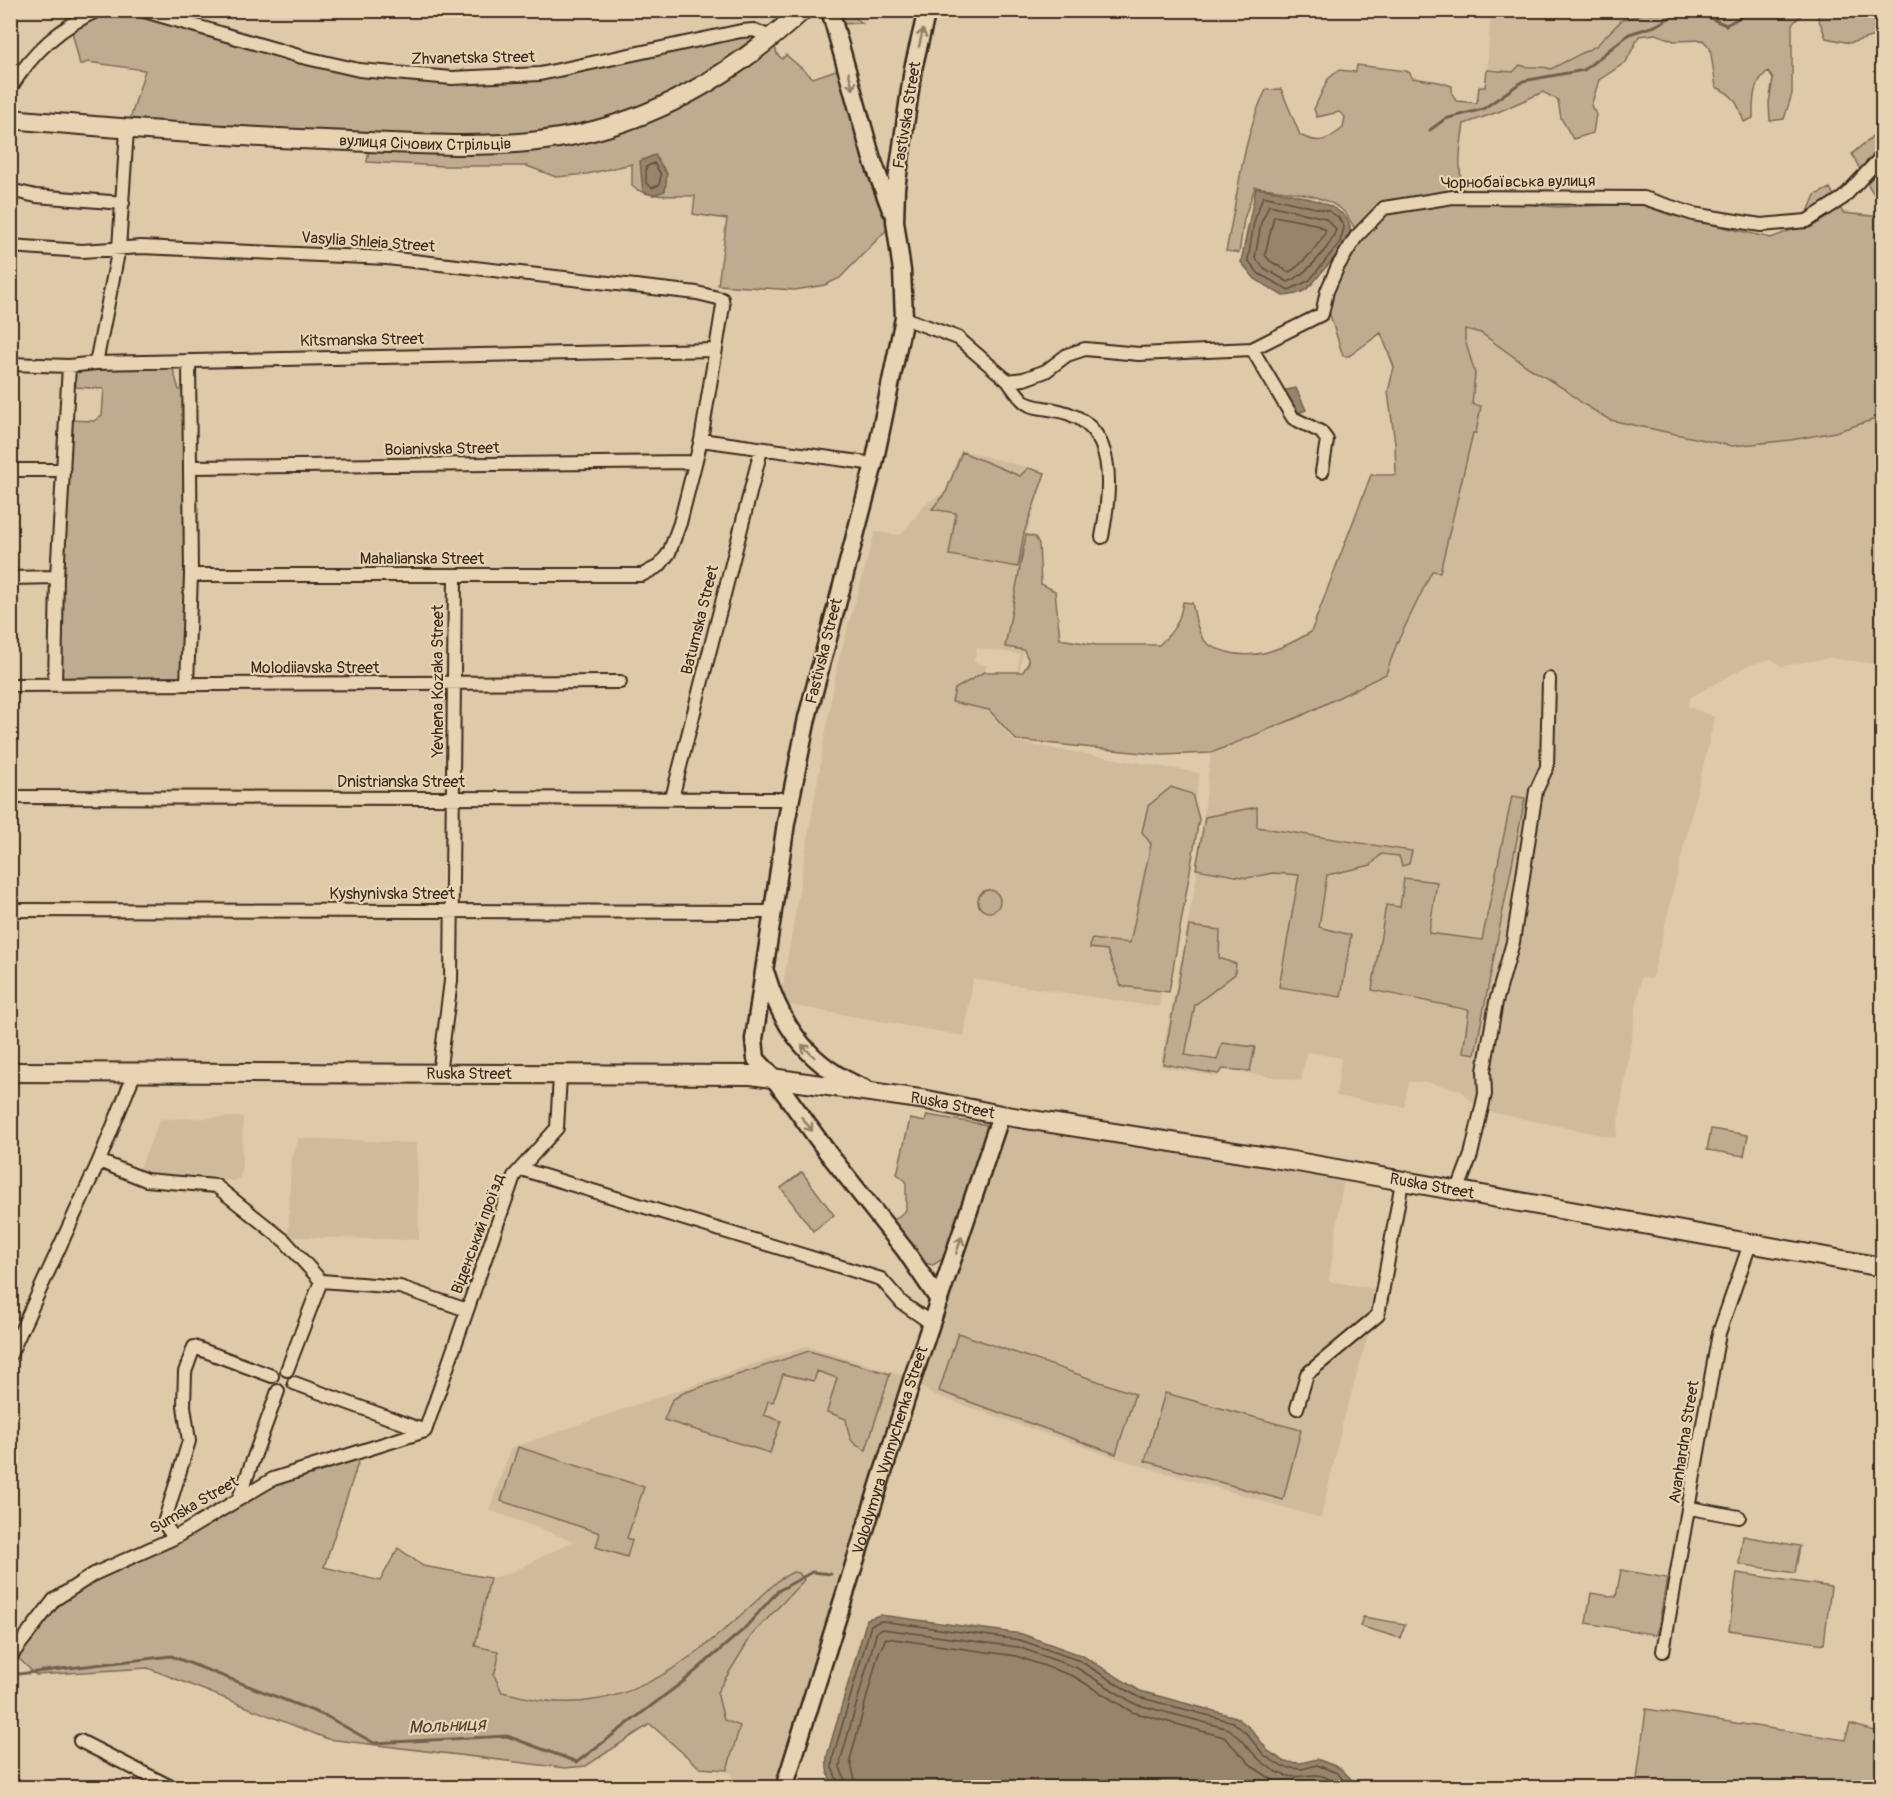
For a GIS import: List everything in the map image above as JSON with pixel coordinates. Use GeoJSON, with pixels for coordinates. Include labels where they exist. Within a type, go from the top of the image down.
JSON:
{"type":"FeatureCollection","features":[{"type":"Feature","properties":{"kind":"main road","name":"вулиця Січових Стрільців"},"geometry":{"type":"LineString","coordinates":[[10,119],[127,130],[420,144],[523,141],[567,137],[606,128],[691,93],[729,71],[772,38],[803,10]]}},
{"type":"Feature","properties":{"kind":"main road","name":"Fastivska Street"},"geometry":{"type":"LineString","coordinates":[[927,10],[914,69],[896,188],[895,220],[902,271],[904,318],[874,464],[807,718],[791,799],[754,1039],[756,1059],[773,1077],[828,1153],[905,1250],[939,1300]]}},
{"type":"Feature","properties":{"kind":"main road","name":"Fastivska Street"},"geometry":{"type":"LineString","coordinates":[[832,18],[872,159],[895,220]]}},
{"type":"Feature","properties":{"kind":"main road"},"geometry":{"type":"LineString","coordinates":[[765,967],[773,998],[794,1037],[828,1068],[848,1082],[875,1092]]}},
{"type":"Feature","properties":{"kind":"main road","name":"Ruska Street"},"geometry":{"type":"LineString","coordinates":[[10,1072],[752,1075],[773,1077],[1242,1153],[1457,1192],[1751,1241],[1882,1267]]}},
{"type":"Feature","properties":{"kind":"main road","name":"Volodymyra Vynnychenka Street"},"geometry":{"type":"LineString","coordinates":[[784,1788],[931,1323],[1001,1115]]}},
{"type":"Feature","properties":{"kind":"street"},"geometry":{"type":"LineString","coordinates":[[10,89],[15,71],[53,37],[99,10]]}},
{"type":"Feature","properties":{"kind":"street","name":"Zhvanetska Street"},"geometry":{"type":"LineString","coordinates":[[141,10],[347,68],[441,77],[540,74],[754,30],[772,38]]}},
{"type":"Feature","properties":{"kind":"street"},"geometry":{"type":"LineString","coordinates":[[96,363],[120,248],[127,130]]}},
{"type":"Feature","properties":{"kind":"street","name":"Чорнобаївська вулиця"},"geometry":{"type":"LineString","coordinates":[[1008,381],[1024,379],[1046,371],[1067,355],[1085,349],[1139,354],[1252,349],[1322,314],[1327,291],[1338,266],[1356,237],[1384,208],[1453,197],[1644,198],[1693,214],[1761,225],[1807,221],[1843,198],[1882,156]]}},
{"type":"Feature","properties":{"kind":"street"},"geometry":{"type":"LineString","coordinates":[[10,190],[36,196],[123,203]]}},
{"type":"Feature","properties":{"kind":"street","name":"Vasylia Shleia Street"},"geometry":{"type":"LineString","coordinates":[[10,246],[82,251],[141,247],[387,258],[697,293],[722,299],[723,306],[716,350]]}},
{"type":"Feature","properties":{"kind":"street"},"geometry":{"type":"LineString","coordinates":[[904,318],[958,338],[1008,381],[1021,400],[1034,409],[1062,412],[1088,426],[1107,457],[1110,482],[1102,537]]}},
{"type":"Feature","properties":{"kind":"street"},"geometry":{"type":"LineString","coordinates":[[1252,349],[1293,418],[1315,428],[1327,440],[1322,472]]}},
{"type":"Feature","properties":{"kind":"street"},"geometry":{"type":"LineString","coordinates":[[694,462],[701,440],[716,350]]}},
{"type":"Feature","properties":{"kind":"street","name":"Kitsmanska Street"},"geometry":{"type":"LineString","coordinates":[[10,364],[69,366],[96,363],[716,350]]}},
{"type":"Feature","properties":{"kind":"street"},"geometry":{"type":"LineString","coordinates":[[188,684],[191,575],[189,361]]}},
{"type":"Feature","properties":{"kind":"street"},"geometry":{"type":"LineString","coordinates":[[55,685],[57,578],[69,366]]}},
{"type":"Feature","properties":{"kind":"street"},"geometry":{"type":"LineString","coordinates":[[701,440],[874,464]]}},
{"type":"Feature","properties":{"kind":"street","name":"Batumska Street"},"geometry":{"type":"LineString","coordinates":[[672,798],[760,450]]}},
{"type":"Feature","properties":{"kind":"street","name":"Boianivska Street"},"geometry":{"type":"LineString","coordinates":[[190,467],[694,462]]}},
{"type":"Feature","properties":{"kind":"street","name":"Mahalianska Street"},"geometry":{"type":"LineString","coordinates":[[191,575],[642,575],[652,572],[669,553],[680,523],[694,462]]}},
{"type":"Feature","properties":{"kind":"street"},"geometry":{"type":"LineString","coordinates":[[10,470],[64,470]]}},
{"type":"Feature","properties":{"kind":"street","name":"Yevhena Kozaka Street"},"geometry":{"type":"LineString","coordinates":[[439,1074],[449,1005],[454,798],[455,576]]}},
{"type":"Feature","properties":{"kind":"street"},"geometry":{"type":"LineString","coordinates":[[10,578],[57,578]]}},
{"type":"Feature","properties":{"kind":"street"},"geometry":{"type":"LineString","coordinates":[[1457,1192],[1471,1155],[1485,1094],[1484,1071],[1496,1002],[1513,942],[1536,791],[1547,767],[1549,680]]}},
{"type":"Feature","properties":{"kind":"street","name":"Molodiiavska Street"},"geometry":{"type":"LineString","coordinates":[[10,685],[453,685],[620,682]]}},
{"type":"Feature","properties":{"kind":"street","name":"Dnistrianska Street"},"geometry":{"type":"LineString","coordinates":[[10,798],[791,799]]}},
{"type":"Feature","properties":{"kind":"street","name":"Kyshynivska Street"},"geometry":{"type":"LineString","coordinates":[[10,910],[773,912]]}},
{"type":"Feature","properties":{"kind":"street"},"geometry":{"type":"LineString","coordinates":[[10,1355],[99,1161],[135,1072]]}},
{"type":"Feature","properties":{"kind":"street","name":"Віденський проїзд"},"geometry":{"type":"LineString","coordinates":[[425,1431],[514,1176],[557,1128],[560,1076]]}},
{"type":"Feature","properties":{"kind":"street"},"geometry":{"type":"LineString","coordinates":[[99,1161],[146,1180],[216,1186],[285,1241],[321,1281],[400,1287],[467,1310]]}},
{"type":"Feature","properties":{"kind":"street"},"geometry":{"type":"LineString","coordinates":[[521,1169],[881,1279],[902,1303],[931,1323]]}},
{"type":"Feature","properties":{"kind":"street"},"geometry":{"type":"LineString","coordinates":[[1297,1408],[1307,1374],[1378,1315],[1402,1182]]}},
{"type":"Feature","properties":{"kind":"street","name":"Avanhardna Street"},"geometry":{"type":"LineString","coordinates":[[1663,1651],[1719,1333],[1751,1241]]}},
{"type":"Feature","properties":{"kind":"street"},"geometry":{"type":"LineString","coordinates":[[287,1370],[321,1281]]}},
{"type":"Feature","properties":{"kind":"street"},"geometry":{"type":"LineString","coordinates":[[174,1538],[164,1522],[189,1441],[184,1406],[185,1372],[194,1347],[272,1376]]}},
{"type":"Feature","properties":{"kind":"street"},"geometry":{"type":"LineString","coordinates":[[277,1370],[287,1370],[293,1375],[294,1383],[288,1390],[278,1391],[272,1383],[272,1376],[277,1370]]}},
{"type":"Feature","properties":{"kind":"street"},"geometry":{"type":"LineString","coordinates":[[294,1383],[425,1431]]}},
{"type":"Feature","properties":{"kind":"street"},"geometry":{"type":"LineString","coordinates":[[239,1498],[278,1391]]}},
{"type":"Feature","properties":{"kind":"street","name":"Sumska Street"},"geometry":{"type":"LineString","coordinates":[[10,1657],[54,1600],[94,1574],[174,1538],[273,1479],[425,1431]]}},
{"type":"Feature","properties":{"kind":"street"},"geometry":{"type":"LineString","coordinates":[[1690,1508],[1739,1517]]}},
{"type":"Feature","properties":{"kind":"street"},"geometry":{"type":"LineString","coordinates":[[80,1741],[173,1788]]}},
{"type":"Feature","properties":{"kind":"shaded area"},"geometry":{"type":"Polygon","coordinates":[[[1664,10],[1729,13],[1730,10],[1806,11],[1792,24],[1792,94],[1784,119],[1770,121],[1769,103],[1773,79],[1768,71],[1756,87],[1753,118],[1744,122],[1735,101],[1728,93],[1716,87],[1710,48],[1703,40],[1674,41],[1656,34],[1639,36],[1626,62],[1599,80],[1591,106],[1596,114],[1593,133],[1573,139],[1561,118],[1558,100],[1543,92],[1464,124],[1460,164],[1467,204],[1481,200],[1557,207],[1639,204],[1670,215],[1771,238],[1794,229],[1808,212],[1815,195],[1830,188],[1843,213],[1882,217],[1882,417],[1835,432],[1791,440],[1732,446],[1610,420],[1528,367],[1481,333],[1465,329],[1465,340],[1475,373],[1472,404],[1481,406],[1476,433],[1473,433],[1440,572],[1432,571],[1397,643],[1386,674],[1301,716],[1211,753],[1162,755],[1016,740],[989,710],[952,702],[955,689],[984,672],[1023,672],[1029,662],[1024,650],[1005,647],[1026,535],[1035,537],[1039,544],[1041,584],[1055,591],[1060,639],[1096,645],[1159,645],[1176,626],[1183,602],[1192,603],[1199,631],[1208,644],[1220,650],[1238,654],[1260,654],[1291,643],[1311,632],[1371,475],[1396,475],[1395,443],[1388,392],[1394,367],[1381,333],[1349,356],[1343,356],[1329,312],[1334,282],[1363,239],[1347,216],[1341,209],[1322,199],[1300,193],[1255,187],[1244,219],[1239,253],[1226,251],[1246,147],[1258,107],[1266,90],[1281,89],[1300,135],[1312,140],[1323,140],[1343,128],[1345,117],[1339,112],[1317,117],[1314,109],[1328,79],[1339,70],[1356,72],[1357,65],[1406,71],[1412,78],[1452,86],[1452,93],[1456,101],[1477,103],[1479,87],[1485,87],[1487,70],[1513,72],[1520,65],[1551,69],[1596,46],[1622,20],[1645,13],[1660,14],[1664,10]]]}},
{"type":"Feature","properties":{"kind":"shaded area"},"geometry":{"type":"Polygon","coordinates":[[[102,11],[140,11],[359,71],[492,77],[742,32],[773,39],[777,54],[782,59],[786,55],[813,78],[845,67],[895,221],[840,278],[825,285],[795,290],[718,285],[727,219],[693,214],[695,196],[662,195],[638,190],[632,186],[632,164],[587,174],[556,177],[527,166],[444,166],[367,162],[370,143],[127,130],[145,70],[88,62],[80,65],[72,31],[102,11]]]}},
{"type":"Feature","properties":{"kind":"shaded area"},"geometry":{"type":"Polygon","coordinates":[[[833,11],[858,11],[856,19],[862,23],[837,24],[833,11]]]}},
{"type":"Feature","properties":{"kind":"shaded area"},"geometry":{"type":"Polygon","coordinates":[[[1491,11],[1664,11],[1660,14],[1645,13],[1612,28],[1596,46],[1551,69],[1542,65],[1513,72],[1487,70],[1491,11]]]}},
{"type":"Feature","properties":{"kind":"shaded area"},"geometry":{"type":"Polygon","coordinates":[[[1820,11],[1882,11],[1882,34],[1850,43],[1826,38],[1818,17],[1820,11]]]}},
{"type":"Feature","properties":{"kind":"shaded area"},"geometry":{"type":"Polygon","coordinates":[[[1882,117],[1882,199],[1877,198],[1873,193],[1852,154],[1871,138],[1881,123],[1882,117]]]}},
{"type":"Feature","properties":{"kind":"shaded area"},"geometry":{"type":"Polygon","coordinates":[[[1465,329],[1481,333],[1528,367],[1610,420],[1732,446],[1791,440],[1835,432],[1882,417],[1882,665],[1829,658],[1782,666],[1771,659],[1747,666],[1691,697],[1687,706],[1715,717],[1652,979],[1641,977],[1616,1138],[1480,1110],[1460,1090],[1426,1082],[1409,1082],[1404,1107],[1336,1096],[1341,1058],[1307,1052],[1301,1081],[1224,1070],[1218,1077],[1160,1066],[1196,881],[1211,753],[1301,716],[1386,674],[1398,642],[1432,570],[1473,432],[1476,432],[1481,407],[1472,404],[1475,373],[1465,340],[1465,329]]]}},
{"type":"Feature","properties":{"kind":"shaded area"},"geometry":{"type":"Polygon","coordinates":[[[79,369],[173,369],[179,390],[190,390],[188,684],[54,685],[66,420],[94,421],[102,415],[104,389],[76,387],[75,373],[79,369]]]}},
{"type":"Feature","properties":{"kind":"shaded area"},"geometry":{"type":"Polygon","coordinates":[[[961,450],[1046,472],[1026,535],[1005,647],[1023,651],[1014,708],[980,702],[1015,742],[1200,773],[1159,1007],[973,979],[964,1036],[789,1005],[782,991],[837,666],[875,532],[901,535],[925,504],[945,492],[961,450]],[[962,452],[946,492],[932,508],[956,513],[1018,567],[1024,533],[1020,476],[962,452]],[[977,648],[974,662],[987,666],[984,674],[1016,679],[1020,654],[977,648]]]}},
{"type":"Feature","properties":{"kind":"shaded area"},"geometry":{"type":"Polygon","coordinates":[[[962,452],[1020,476],[1028,468],[1045,473],[1024,533],[1018,567],[949,555],[956,513],[932,509],[946,492],[962,452]]]}},
{"type":"Feature","properties":{"kind":"shaded area"},"geometry":{"type":"Polygon","coordinates":[[[1171,787],[1192,794],[1199,819],[1169,992],[1121,986],[1107,950],[1090,948],[1091,939],[1130,943],[1151,844],[1142,832],[1148,806],[1171,787]]]}},
{"type":"Feature","properties":{"kind":"shaded area"},"geometry":{"type":"Polygon","coordinates":[[[1512,796],[1525,798],[1475,1054],[1463,1052],[1469,1010],[1372,990],[1386,905],[1400,907],[1404,878],[1437,882],[1429,933],[1482,940],[1512,796]]]}},
{"type":"Feature","properties":{"kind":"shaded area"},"geometry":{"type":"Polygon","coordinates":[[[1257,807],[1257,827],[1412,851],[1409,864],[1402,866],[1399,856],[1381,854],[1371,865],[1327,875],[1319,927],[1351,935],[1341,997],[1279,987],[1299,875],[1273,873],[1247,878],[1196,869],[1205,817],[1257,807]]]}},
{"type":"Feature","properties":{"kind":"shaded area"},"geometry":{"type":"Polygon","coordinates":[[[989,890],[999,897],[1000,901],[993,911],[989,912],[979,905],[978,901],[985,891],[989,890]]]}},
{"type":"Feature","properties":{"kind":"shaded area"},"geometry":{"type":"Polygon","coordinates":[[[1189,926],[1220,930],[1219,958],[1236,964],[1235,974],[1195,1005],[1185,1055],[1217,1060],[1222,1043],[1255,1047],[1250,1071],[1223,1069],[1218,1074],[1163,1064],[1189,926]]]}},
{"type":"Feature","properties":{"kind":"shaded area"},"geometry":{"type":"Polygon","coordinates":[[[927,1115],[987,1125],[988,1128],[946,1257],[933,1265],[924,1263],[892,1222],[906,1210],[906,1181],[897,1174],[910,1119],[925,1122],[927,1115]]]}},
{"type":"Feature","properties":{"kind":"shaded area"},"geometry":{"type":"Polygon","coordinates":[[[1001,1116],[1345,1169],[1329,1281],[1381,1290],[1342,1426],[1321,1518],[1128,1462],[931,1394],[912,1379],[784,1787],[740,1787],[727,1770],[740,1726],[724,1720],[717,1692],[752,1635],[804,1580],[780,1579],[707,1646],[663,1675],[638,1686],[586,1702],[560,1702],[502,1692],[494,1675],[498,1661],[475,1646],[490,1578],[508,1574],[573,1541],[489,1510],[511,1448],[806,1346],[912,1378],[1001,1116]]]}},
{"type":"Feature","properties":{"kind":"shaded area"},"geometry":{"type":"Polygon","coordinates":[[[243,1117],[242,1170],[240,1177],[235,1181],[148,1175],[138,1172],[160,1119],[243,1117]]]}},
{"type":"Feature","properties":{"kind":"shaded area"},"geometry":{"type":"Polygon","coordinates":[[[1711,1129],[1748,1135],[1744,1156],[1707,1150],[1711,1129]]]}},
{"type":"Feature","properties":{"kind":"shaded area"},"geometry":{"type":"Polygon","coordinates":[[[299,1138],[417,1143],[419,1240],[288,1237],[291,1158],[299,1138]]]}},
{"type":"Feature","properties":{"kind":"shaded area"},"geometry":{"type":"Polygon","coordinates":[[[802,1172],[834,1215],[813,1231],[781,1188],[802,1172]]]}},
{"type":"Feature","properties":{"kind":"shaded area"},"geometry":{"type":"Polygon","coordinates":[[[958,1333],[1135,1394],[1116,1454],[939,1391],[958,1333]]]}},
{"type":"Feature","properties":{"kind":"shaded area"},"geometry":{"type":"Polygon","coordinates":[[[809,1351],[890,1374],[866,1450],[856,1445],[850,1438],[846,1419],[827,1412],[837,1378],[817,1371],[814,1381],[783,1374],[773,1402],[768,1401],[764,1415],[781,1421],[770,1453],[664,1420],[672,1400],[683,1393],[809,1351]]]}},
{"type":"Feature","properties":{"kind":"shaded area"},"geometry":{"type":"Polygon","coordinates":[[[1165,1393],[1301,1430],[1283,1500],[1145,1461],[1165,1393]]]}},
{"type":"Feature","properties":{"kind":"shaded area"},"geometry":{"type":"Polygon","coordinates":[[[518,1447],[644,1487],[627,1538],[632,1540],[627,1557],[596,1547],[600,1533],[501,1501],[518,1447]]]}},
{"type":"Feature","properties":{"kind":"shaded area"},"geometry":{"type":"Polygon","coordinates":[[[360,1457],[324,1567],[380,1581],[398,1548],[423,1566],[490,1578],[475,1646],[498,1651],[494,1675],[502,1692],[561,1702],[594,1700],[625,1692],[654,1680],[681,1663],[708,1644],[780,1579],[793,1572],[799,1573],[804,1580],[752,1635],[717,1692],[724,1720],[740,1726],[727,1770],[700,1768],[650,1724],[586,1766],[565,1768],[328,1739],[148,1668],[36,1675],[14,1654],[54,1600],[274,1483],[360,1457]]]}},
{"type":"Feature","properties":{"kind":"shaded area"},"geometry":{"type":"Polygon","coordinates":[[[1743,1536],[1800,1546],[1795,1573],[1739,1564],[1743,1536]]]}},
{"type":"Feature","properties":{"kind":"shaded area"},"geometry":{"type":"Polygon","coordinates":[[[1621,1570],[1667,1578],[1657,1635],[1586,1623],[1591,1593],[1616,1597],[1621,1570]]]}},
{"type":"Feature","properties":{"kind":"shaded area"},"geometry":{"type":"Polygon","coordinates":[[[1737,1573],[1831,1587],[1824,1644],[1729,1630],[1737,1573]]]}},
{"type":"Feature","properties":{"kind":"shaded area"},"geometry":{"type":"Polygon","coordinates":[[[1363,1617],[1405,1624],[1400,1638],[1360,1626],[1363,1617]]]}},
{"type":"Feature","properties":{"kind":"shaded area"},"geometry":{"type":"Polygon","coordinates":[[[1646,1709],[1845,1740],[1850,1724],[1882,1733],[1882,1787],[1636,1787],[1646,1709]]]}},
{"type":"Feature","properties":{"kind":"water"},"geometry":{"type":"Polygon","coordinates":[[[655,155],[667,174],[665,191],[653,195],[643,192],[640,161],[655,155]]]}},
{"type":"Feature","properties":{"kind":"water"},"geometry":{"type":"Polygon","coordinates":[[[1256,188],[1296,195],[1328,205],[1340,212],[1348,221],[1350,232],[1344,247],[1309,287],[1299,293],[1283,296],[1255,279],[1241,262],[1256,188]]]}},
{"type":"Feature","properties":{"kind":"water"},"geometry":{"type":"Polygon","coordinates":[[[1296,388],[1306,410],[1295,414],[1281,391],[1296,388]]]}},
{"type":"Feature","properties":{"kind":"water"},"geometry":{"type":"Polygon","coordinates":[[[880,1615],[1022,1634],[1083,1656],[1140,1691],[1236,1717],[1251,1729],[1268,1751],[1285,1762],[1301,1763],[1317,1759],[1340,1768],[1359,1787],[838,1787],[828,1774],[827,1756],[867,1619],[880,1615]]]}},
{"type":"Feature","properties":{"kind":"waterway"},"geometry":{"type":"LineString","coordinates":[[1430,130],[1445,119],[1483,109],[1523,81],[1584,70],[1629,34],[1655,26],[1673,16],[1696,12],[1726,25],[1754,10]]}},
{"type":"Feature","properties":{"kind":"waterway","name":"Мольниця"},"geometry":{"type":"LineString","coordinates":[[10,1675],[171,1656],[326,1716],[374,1743],[507,1736],[577,1762],[684,1681],[743,1630],[778,1591],[812,1572],[831,1574]]}}]}
